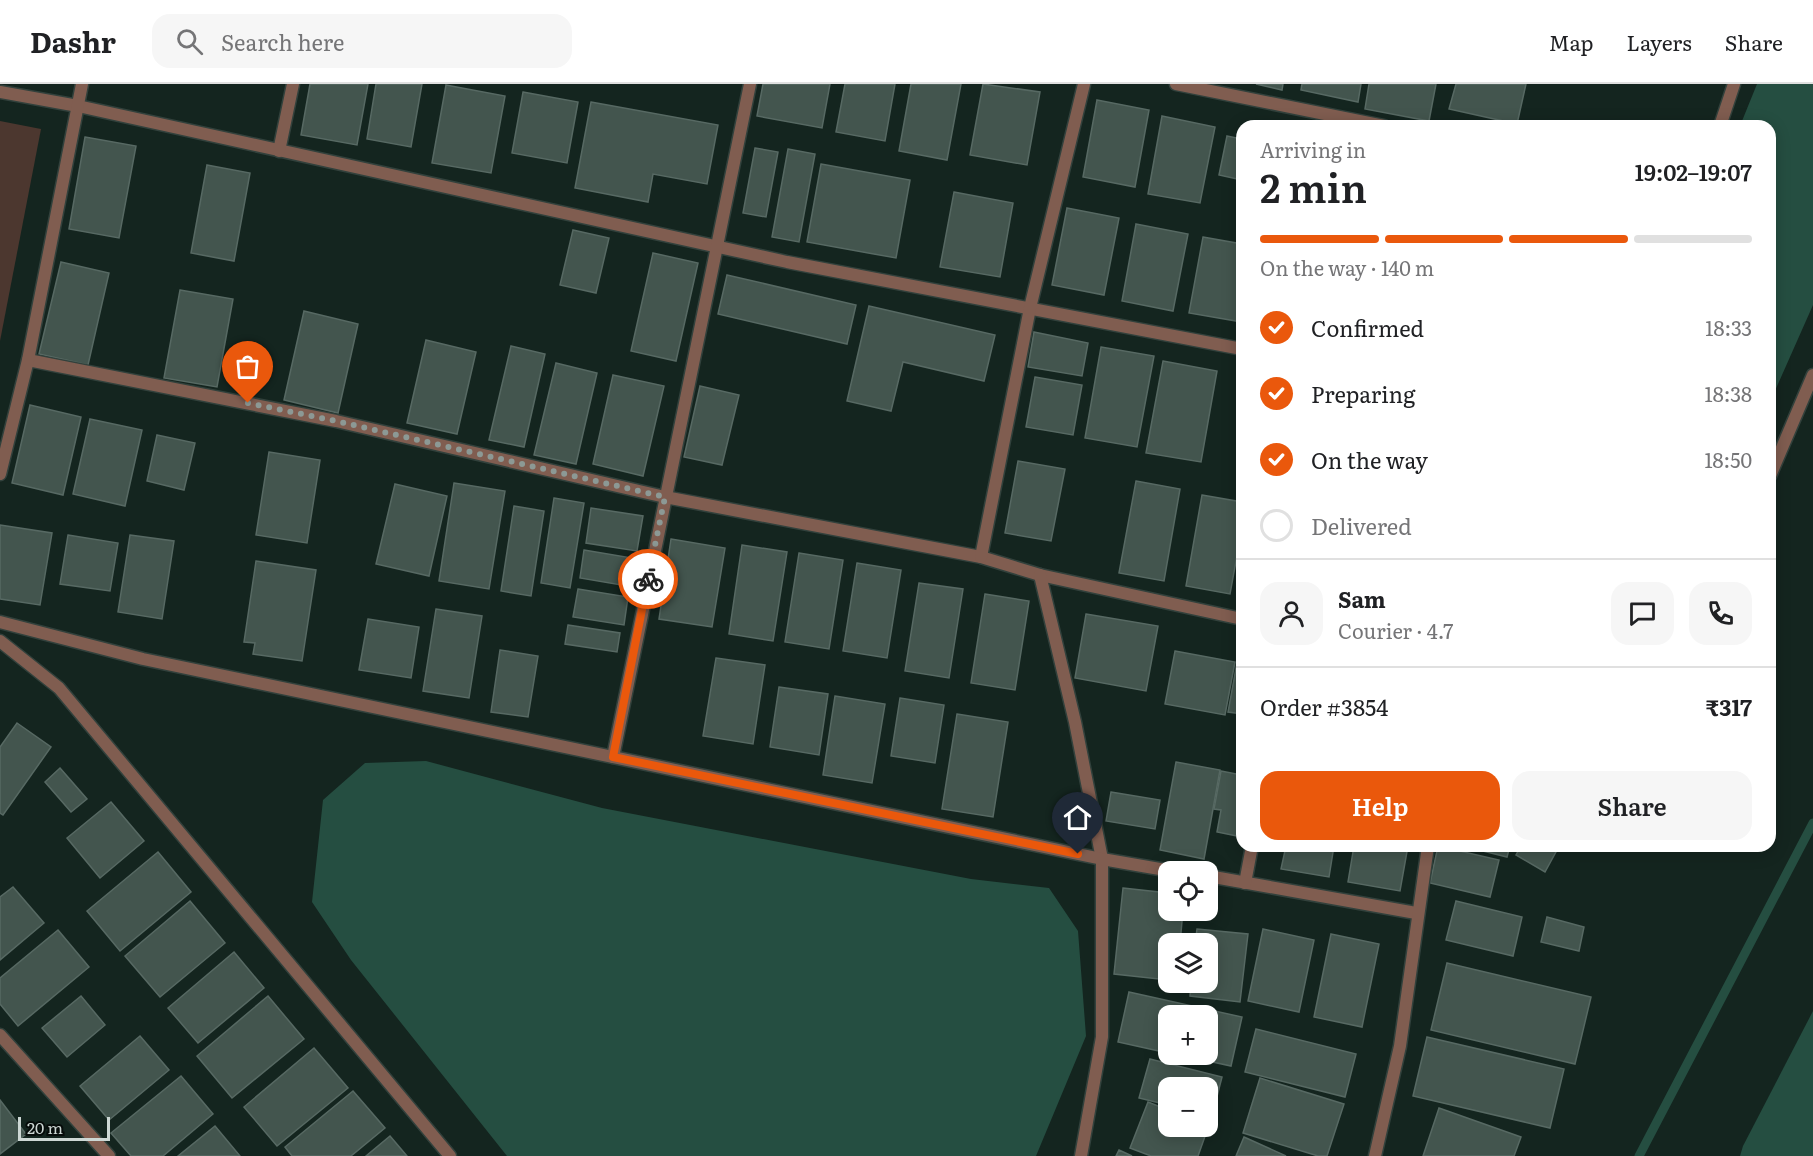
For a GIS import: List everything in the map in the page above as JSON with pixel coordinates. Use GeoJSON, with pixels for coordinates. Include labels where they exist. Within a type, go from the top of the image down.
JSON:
{"type":"FeatureCollection","features":[{"type":"Feature","properties":{"kind":"street"},"geometry":{"type":"LineString","coordinates":[[0,474],[28,360],[82,84]]}},
{"type":"Feature","properties":{"kind":"street"},"geometry":{"type":"LineString","coordinates":[[279,151],[293,84]]}},
{"type":"Feature","properties":{"kind":"street"},"geometry":{"type":"LineString","coordinates":[[613,757],[750,84]]}},
{"type":"Feature","properties":{"kind":"street"},"geometry":{"type":"LineString","coordinates":[[981,558],[1030,308],[1084,84]]}},
{"type":"Feature","properties":{"kind":"street"},"geometry":{"type":"LineString","coordinates":[[1176,84],[1354,120]]}},
{"type":"Feature","properties":{"kind":"street"},"geometry":{"type":"LineString","coordinates":[[1722,120],[1734,84]]}},
{"type":"Feature","properties":{"kind":"street"},"geometry":{"type":"LineString","coordinates":[[0,92],[78,106],[716,246],[1236,348]]}},
{"type":"Feature","properties":{"kind":"street"},"geometry":{"type":"LineString","coordinates":[[28,360],[336,421],[665,497],[981,558],[1040,575],[1236,618]]}},
{"type":"Feature","properties":{"kind":"street"},"geometry":{"type":"LineString","coordinates":[[1776,462],[1813,375]]}},
{"type":"Feature","properties":{"kind":"street"},"geometry":{"type":"LineString","coordinates":[[1040,575],[1075,722],[1102,859],[1102,1037],[1081,1156]]}},
{"type":"Feature","properties":{"kind":"street"},"geometry":{"type":"LineString","coordinates":[[0,622],[143,659],[1102,859],[1158,869]]}},
{"type":"Feature","properties":{"kind":"street"},"geometry":{"type":"LineString","coordinates":[[0,641],[59,688],[450,1156]]}},
{"type":"Feature","properties":{"kind":"street"},"geometry":{"type":"LineString","coordinates":[[1245,883],[1251,852]]}},
{"type":"Feature","properties":{"kind":"street"},"geometry":{"type":"LineString","coordinates":[[1376,1156],[1400,1046],[1416,913],[1427,852]]}},
{"type":"Feature","properties":{"kind":"street"},"geometry":{"type":"LineString","coordinates":[[1218,878],[1416,913]]}},
{"type":"Feature","properties":{"kind":"street"},"geometry":{"type":"LineString","coordinates":[[0,1035],[109,1156]]}},
{"type":"Feature","properties":{"kind":"shaded area"},"geometry":{"type":"Polygon","coordinates":[[[1757,84],[1813,84],[1813,305],[1776,388],[1776,120],[1742,120],[1757,84]]]}},
{"type":"Feature","properties":{"kind":"shaded area"},"geometry":{"type":"Polygon","coordinates":[[[0,121],[41,129],[0,341],[0,121]]]}},
{"type":"Feature","properties":{"kind":"shaded area"},"geometry":{"type":"Polygon","coordinates":[[[426,761],[602,808],[971,879],[1049,888],[1078,931],[1086,1036],[1036,1156],[507,1156],[351,960],[312,902],[323,800],[365,763],[426,761]]]}},
{"type":"Feature","properties":{"kind":"shaded area"},"geometry":{"type":"Polygon","coordinates":[[[1813,1011],[1813,1156],[1740,1156],[1743,1146],[1813,1011]]]}},
{"type":"Feature","properties":{"kind":"building"},"geometry":{"type":"Polygon","coordinates":[[[310,84],[368,84],[357,145],[301,135],[310,84]]]}},
{"type":"Feature","properties":{"kind":"building"},"geometry":{"type":"Polygon","coordinates":[[[376,84],[422,84],[411,147],[367,139],[376,84]]]}},
{"type":"Feature","properties":{"kind":"building"},"geometry":{"type":"Polygon","coordinates":[[[763,84],[830,84],[822,128],[757,116],[763,84]]]}},
{"type":"Feature","properties":{"kind":"building"},"geometry":{"type":"Polygon","coordinates":[[[845,84],[895,84],[885,141],[836,132],[845,84]]]}},
{"type":"Feature","properties":{"kind":"building"},"geometry":{"type":"Polygon","coordinates":[[[911,84],[961,84],[947,160],[899,151],[911,84]]]}},
{"type":"Feature","properties":{"kind":"building"},"geometry":{"type":"Polygon","coordinates":[[[983,84],[1040,92],[1027,165],[970,155],[983,84]]]}},
{"type":"Feature","properties":{"kind":"building"},"geometry":{"type":"Polygon","coordinates":[[[1256,84],[1283,84],[1282,90],[1256,84]]]}},
{"type":"Feature","properties":{"kind":"building"},"geometry":{"type":"Polygon","coordinates":[[[1302,84],[1361,84],[1358,102],[1301,90],[1302,84]]]}},
{"type":"Feature","properties":{"kind":"building"},"geometry":{"type":"Polygon","coordinates":[[[1369,84],[1436,84],[1429,120],[1365,109],[1369,84]]]}},
{"type":"Feature","properties":{"kind":"building"},"geometry":{"type":"Polygon","coordinates":[[[1456,84],[1526,84],[1518,120],[1499,120],[1449,109],[1456,84]]]}},
{"type":"Feature","properties":{"kind":"building"},"geometry":{"type":"Polygon","coordinates":[[[446,85],[505,96],[491,173],[432,163],[446,85]]]}},
{"type":"Feature","properties":{"kind":"building"},"geometry":{"type":"Polygon","coordinates":[[[523,92],[578,102],[567,163],[512,153],[523,92]]]}},
{"type":"Feature","properties":{"kind":"building"},"geometry":{"type":"Polygon","coordinates":[[[1097,100],[1149,110],[1135,187],[1083,177],[1097,100]]]}},
{"type":"Feature","properties":{"kind":"building"},"geometry":{"type":"Polygon","coordinates":[[[591,102],[718,125],[707,184],[653,174],[648,202],[575,188],[591,102]]]}},
{"type":"Feature","properties":{"kind":"building"},"geometry":{"type":"Polygon","coordinates":[[[1162,116],[1215,127],[1200,203],[1148,194],[1162,116]]]}},
{"type":"Feature","properties":{"kind":"building"},"geometry":{"type":"Polygon","coordinates":[[[1227,136],[1236,138],[1236,179],[1219,175],[1227,136]]]}},
{"type":"Feature","properties":{"kind":"building"},"geometry":{"type":"Polygon","coordinates":[[[85,137],[136,146],[119,238],[69,229],[85,137]]]}},
{"type":"Feature","properties":{"kind":"building"},"geometry":{"type":"Polygon","coordinates":[[[755,148],[778,152],[766,217],[743,213],[755,148]]]}},
{"type":"Feature","properties":{"kind":"building"},"geometry":{"type":"Polygon","coordinates":[[[788,149],[815,154],[799,242],[772,237],[788,149]]]}},
{"type":"Feature","properties":{"kind":"building"},"geometry":{"type":"Polygon","coordinates":[[[821,164],[910,180],[896,258],[807,242],[821,164]]]}},
{"type":"Feature","properties":{"kind":"building"},"geometry":{"type":"Polygon","coordinates":[[[207,165],[250,173],[234,261],[191,253],[207,165]]]}},
{"type":"Feature","properties":{"kind":"building"},"geometry":{"type":"Polygon","coordinates":[[[954,192],[1013,203],[1000,277],[940,267],[954,192]]]}},
{"type":"Feature","properties":{"kind":"building"},"geometry":{"type":"Polygon","coordinates":[[[1067,208],[1119,218],[1104,295],[1052,285],[1067,208]]]}},
{"type":"Feature","properties":{"kind":"building"},"geometry":{"type":"Polygon","coordinates":[[[1136,224],[1188,234],[1173,311],[1122,301],[1136,224]]]}},
{"type":"Feature","properties":{"kind":"building"},"geometry":{"type":"Polygon","coordinates":[[[573,230],[609,238],[596,293],[560,285],[573,230]]]}},
{"type":"Feature","properties":{"kind":"building"},"geometry":{"type":"Polygon","coordinates":[[[1203,237],[1236,243],[1236,321],[1189,313],[1203,237]]]}},
{"type":"Feature","properties":{"kind":"building"},"geometry":{"type":"Polygon","coordinates":[[[653,253],[698,263],[676,361],[631,351],[653,253]]]}},
{"type":"Feature","properties":{"kind":"building"},"geometry":{"type":"Polygon","coordinates":[[[61,262],[109,273],[88,365],[39,354],[61,262]]]}},
{"type":"Feature","properties":{"kind":"building"},"geometry":{"type":"Polygon","coordinates":[[[727,275],[856,305],[847,344],[718,314],[727,275]]]}},
{"type":"Feature","properties":{"kind":"building"},"geometry":{"type":"Polygon","coordinates":[[[180,290],[233,299],[217,387],[164,378],[180,290]]]}},
{"type":"Feature","properties":{"kind":"building"},"geometry":{"type":"Polygon","coordinates":[[[869,306],[995,335],[984,381],[903,362],[891,411],[847,401],[869,306]]]}},
{"type":"Feature","properties":{"kind":"building"},"geometry":{"type":"Polygon","coordinates":[[[304,311],[358,324],[338,413],[284,400],[304,311]]]}},
{"type":"Feature","properties":{"kind":"building"},"geometry":{"type":"Polygon","coordinates":[[[1034,332],[1088,343],[1082,376],[1028,367],[1034,332]]]}},
{"type":"Feature","properties":{"kind":"building"},"geometry":{"type":"Polygon","coordinates":[[[426,340],[476,352],[457,434],[407,423],[426,340]]]}},
{"type":"Feature","properties":{"kind":"building"},"geometry":{"type":"Polygon","coordinates":[[[511,346],[545,354],[524,447],[489,440],[511,346]]]}},
{"type":"Feature","properties":{"kind":"building"},"geometry":{"type":"Polygon","coordinates":[[[1101,347],[1154,356],[1137,447],[1085,438],[1101,347]]]}},
{"type":"Feature","properties":{"kind":"building"},"geometry":{"type":"Polygon","coordinates":[[[1163,361],[1217,371],[1201,462],[1146,453],[1163,361]]]}},
{"type":"Feature","properties":{"kind":"building"},"geometry":{"type":"Polygon","coordinates":[[[556,363],[597,373],[576,464],[534,455],[556,363]]]}},
{"type":"Feature","properties":{"kind":"building"},"geometry":{"type":"Polygon","coordinates":[[[613,375],[664,386],[643,476],[593,464],[613,375]]]}},
{"type":"Feature","properties":{"kind":"building"},"geometry":{"type":"Polygon","coordinates":[[[1035,377],[1082,385],[1073,435],[1026,427],[1035,377]]]}},
{"type":"Feature","properties":{"kind":"building"},"geometry":{"type":"Polygon","coordinates":[[[700,386],[739,395],[722,465],[684,457],[700,386]]]}},
{"type":"Feature","properties":{"kind":"building"},"geometry":{"type":"Polygon","coordinates":[[[30,405],[81,417],[63,495],[12,483],[30,405]]]}},
{"type":"Feature","properties":{"kind":"building"},"geometry":{"type":"Polygon","coordinates":[[[90,419],[142,430],[125,506],[73,494],[90,419]]]}},
{"type":"Feature","properties":{"kind":"building"},"geometry":{"type":"Polygon","coordinates":[[[157,435],[195,443],[184,490],[147,481],[157,435]]]}},
{"type":"Feature","properties":{"kind":"building"},"geometry":{"type":"Polygon","coordinates":[[[269,452],[320,460],[307,543],[256,535],[269,452]]]}},
{"type":"Feature","properties":{"kind":"building"},"geometry":{"type":"Polygon","coordinates":[[[1018,461],[1065,469],[1051,541],[1005,533],[1018,461]]]}},
{"type":"Feature","properties":{"kind":"building"},"geometry":{"type":"Polygon","coordinates":[[[1136,481],[1180,489],[1164,581],[1119,573],[1136,481]]]}},
{"type":"Feature","properties":{"kind":"building"},"geometry":{"type":"Polygon","coordinates":[[[454,483],[505,491],[489,589],[439,581],[454,483]]]}},
{"type":"Feature","properties":{"kind":"building"},"geometry":{"type":"Polygon","coordinates":[[[395,484],[447,496],[429,576],[376,564],[395,484]]]}},
{"type":"Feature","properties":{"kind":"building"},"geometry":{"type":"Polygon","coordinates":[[[1202,495],[1236,501],[1236,562],[1230,594],[1186,586],[1202,495]]]}},
{"type":"Feature","properties":{"kind":"building"},"geometry":{"type":"Polygon","coordinates":[[[554,498],[584,503],[570,588],[541,583],[554,498]]]}},
{"type":"Feature","properties":{"kind":"building"},"geometry":{"type":"Polygon","coordinates":[[[514,506],[544,511],[531,596],[501,591],[514,506]]]}},
{"type":"Feature","properties":{"kind":"building"},"geometry":{"type":"Polygon","coordinates":[[[591,508],[643,516],[637,551],[586,543],[591,508]]]}},
{"type":"Feature","properties":{"kind":"building"},"geometry":{"type":"Polygon","coordinates":[[[0,525],[52,533],[40,605],[0,599],[0,525]]]}},
{"type":"Feature","properties":{"kind":"building"},"geometry":{"type":"Polygon","coordinates":[[[68,535],[118,543],[110,591],[60,584],[68,535]]]}},
{"type":"Feature","properties":{"kind":"building"},"geometry":{"type":"Polygon","coordinates":[[[130,535],[174,541],[162,619],[118,612],[130,535]]]}},
{"type":"Feature","properties":{"kind":"building"},"geometry":{"type":"Polygon","coordinates":[[[671,539],[725,548],[712,627],[659,619],[671,539]]]}},
{"type":"Feature","properties":{"kind":"building"},"geometry":{"type":"Polygon","coordinates":[[[742,545],[787,552],[773,641],[729,634],[742,545]]]}},
{"type":"Feature","properties":{"kind":"building"},"geometry":{"type":"Polygon","coordinates":[[[584,550],[638,559],[633,587],[580,578],[584,550]]]}},
{"type":"Feature","properties":{"kind":"building"},"geometry":{"type":"Polygon","coordinates":[[[799,553],[843,560],[829,649],[785,642],[799,553]]]}},
{"type":"Feature","properties":{"kind":"building"},"geometry":{"type":"Polygon","coordinates":[[[256,561],[316,570],[302,661],[253,654],[255,643],[244,642],[256,561]]]}},
{"type":"Feature","properties":{"kind":"building"},"geometry":{"type":"Polygon","coordinates":[[[857,563],[901,570],[887,658],[843,651],[857,563]]]}},
{"type":"Feature","properties":{"kind":"building"},"geometry":{"type":"Polygon","coordinates":[[[919,583],[963,589],[949,678],[905,671],[919,583]]]}},
{"type":"Feature","properties":{"kind":"building"},"geometry":{"type":"Polygon","coordinates":[[[578,589],[628,597],[624,625],[573,617],[578,589]]]}},
{"type":"Feature","properties":{"kind":"building"},"geometry":{"type":"Polygon","coordinates":[[[985,594],[1029,601],[1015,690],[971,683],[985,594]]]}},
{"type":"Feature","properties":{"kind":"building"},"geometry":{"type":"Polygon","coordinates":[[[436,609],[482,616],[469,698],[423,691],[436,609]]]}},
{"type":"Feature","properties":{"kind":"building"},"geometry":{"type":"Polygon","coordinates":[[[1086,614],[1158,626],[1146,691],[1075,678],[1086,614]]]}},
{"type":"Feature","properties":{"kind":"building"},"geometry":{"type":"Polygon","coordinates":[[[368,619],[419,627],[411,678],[359,670],[368,619]]]}},
{"type":"Feature","properties":{"kind":"building"},"geometry":{"type":"Polygon","coordinates":[[[568,625],[620,633],[617,652],[565,644],[568,625]]]}},
{"type":"Feature","properties":{"kind":"building"},"geometry":{"type":"Polygon","coordinates":[[[500,650],[538,656],[528,717],[491,712],[500,650]]]}},
{"type":"Feature","properties":{"kind":"building"},"geometry":{"type":"Polygon","coordinates":[[[1175,651],[1235,662],[1225,715],[1165,704],[1175,651]]]}},
{"type":"Feature","properties":{"kind":"building"},"geometry":{"type":"Polygon","coordinates":[[[716,658],[765,665],[753,744],[703,736],[716,658]]]}},
{"type":"Feature","properties":{"kind":"building"},"geometry":{"type":"Polygon","coordinates":[[[1236,668],[1236,713],[1228,712],[1236,668]]]}},
{"type":"Feature","properties":{"kind":"building"},"geometry":{"type":"Polygon","coordinates":[[[779,687],[828,694],[819,755],[770,747],[779,687]]]}},
{"type":"Feature","properties":{"kind":"building"},"geometry":{"type":"Polygon","coordinates":[[[835,696],[885,704],[872,783],[823,775],[835,696]]]}},
{"type":"Feature","properties":{"kind":"building"},"geometry":{"type":"Polygon","coordinates":[[[900,698],[944,705],[935,763],[891,756],[900,698]]]}},
{"type":"Feature","properties":{"kind":"building"},"geometry":{"type":"Polygon","coordinates":[[[957,714],[1008,722],[993,817],[942,809],[957,714]]]}},
{"type":"Feature","properties":{"kind":"building"},"geometry":{"type":"Polygon","coordinates":[[[17,723],[51,747],[3,815],[0,813],[0,747],[17,723]]]}},
{"type":"Feature","properties":{"kind":"building"},"geometry":{"type":"Polygon","coordinates":[[[1176,762],[1220,770],[1204,859],[1160,850],[1176,762]]]}},
{"type":"Feature","properties":{"kind":"building"},"geometry":{"type":"Polygon","coordinates":[[[60,768],[87,799],[71,812],[45,782],[60,768]]]}},
{"type":"Feature","properties":{"kind":"building"},"geometry":{"type":"Polygon","coordinates":[[[1221,771],[1236,774],[1236,836],[1217,832],[1221,810],[1214,809],[1221,771]]]}},
{"type":"Feature","properties":{"kind":"building"},"geometry":{"type":"Polygon","coordinates":[[[1111,792],[1160,800],[1155,829],[1106,821],[1111,792]]]}},
{"type":"Feature","properties":{"kind":"building"},"geometry":{"type":"Polygon","coordinates":[[[111,802],[144,841],[100,878],[67,838],[111,802]]]}},
{"type":"Feature","properties":{"kind":"building"},"geometry":{"type":"Polygon","coordinates":[[[158,852],[191,892],[120,951],[87,911],[158,852]]]}},
{"type":"Feature","properties":{"kind":"building"},"geometry":{"type":"Polygon","coordinates":[[[1285,852],[1333,852],[1329,877],[1281,869],[1285,852]]]}},
{"type":"Feature","properties":{"kind":"building"},"geometry":{"type":"Polygon","coordinates":[[[1353,852],[1407,852],[1400,891],[1348,882],[1353,852]]]}},
{"type":"Feature","properties":{"kind":"building"},"geometry":{"type":"Polygon","coordinates":[[[1437,852],[1464,852],[1499,860],[1490,897],[1430,883],[1437,852]]]}},
{"type":"Feature","properties":{"kind":"building"},"geometry":{"type":"Polygon","coordinates":[[[1487,852],[1508,852],[1507,857],[1487,852]]]}},
{"type":"Feature","properties":{"kind":"building"},"geometry":{"type":"Polygon","coordinates":[[[1518,852],[1556,852],[1545,872],[1516,855],[1518,852]]]}},
{"type":"Feature","properties":{"kind":"building"},"geometry":{"type":"Polygon","coordinates":[[[13,887],[44,923],[0,960],[0,897],[13,887]]]}},
{"type":"Feature","properties":{"kind":"building"},"geometry":{"type":"Polygon","coordinates":[[[1123,888],[1158,892],[1158,921],[1182,921],[1181,933],[1158,933],[1158,979],[1114,974],[1123,888]]]}},
{"type":"Feature","properties":{"kind":"building"},"geometry":{"type":"Polygon","coordinates":[[[190,901],[225,943],[160,997],[125,956],[190,901]]]}},
{"type":"Feature","properties":{"kind":"building"},"geometry":{"type":"Polygon","coordinates":[[[1456,901],[1522,917],[1513,956],[1446,940],[1456,901]]]}},
{"type":"Feature","properties":{"kind":"building"},"geometry":{"type":"Polygon","coordinates":[[[1547,917],[1584,927],[1579,951],[1541,942],[1547,917]]]}},
{"type":"Feature","properties":{"kind":"building"},"geometry":{"type":"Polygon","coordinates":[[[1197,929],[1248,934],[1240,1002],[1190,996],[1190,993],[1218,993],[1218,933],[1196,933],[1197,929]]]}},
{"type":"Feature","properties":{"kind":"building"},"geometry":{"type":"Polygon","coordinates":[[[1263,929],[1314,940],[1299,1012],[1248,1001],[1263,929]]]}},
{"type":"Feature","properties":{"kind":"building"},"geometry":{"type":"Polygon","coordinates":[[[58,930],[89,967],[18,1026],[0,1004],[0,978],[58,930]]]}},
{"type":"Feature","properties":{"kind":"building"},"geometry":{"type":"Polygon","coordinates":[[[1331,934],[1379,944],[1362,1027],[1314,1017],[1331,934]]]}},
{"type":"Feature","properties":{"kind":"building"},"geometry":{"type":"Polygon","coordinates":[[[234,952],[264,988],[198,1043],[168,1008],[234,952]]]}},
{"type":"Feature","properties":{"kind":"building"},"geometry":{"type":"Polygon","coordinates":[[[1447,963],[1591,997],[1575,1064],[1431,1030],[1447,963]]]}},
{"type":"Feature","properties":{"kind":"building"},"geometry":{"type":"Polygon","coordinates":[[[1129,992],[1188,1005],[1158,1005],[1158,1051],[1118,1042],[1129,992]]]}},
{"type":"Feature","properties":{"kind":"building"},"geometry":{"type":"Polygon","coordinates":[[[81,996],[105,1025],[67,1057],[42,1028],[81,996]]]}},
{"type":"Feature","properties":{"kind":"building"},"geometry":{"type":"Polygon","coordinates":[[[268,996],[304,1039],[232,1098],[197,1056],[268,996]]]}},
{"type":"Feature","properties":{"kind":"building"},"geometry":{"type":"Polygon","coordinates":[[[1218,1012],[1242,1017],[1231,1066],[1218,1063],[1218,1012]]]}},
{"type":"Feature","properties":{"kind":"building"},"geometry":{"type":"Polygon","coordinates":[[[1256,1029],[1356,1054],[1345,1097],[1245,1072],[1256,1029]]]}},
{"type":"Feature","properties":{"kind":"building"},"geometry":{"type":"Polygon","coordinates":[[[140,1036],[169,1070],[109,1120],[80,1086],[140,1036]]]}},
{"type":"Feature","properties":{"kind":"building"},"geometry":{"type":"Polygon","coordinates":[[[1427,1037],[1564,1069],[1550,1128],[1413,1096],[1427,1037]]]}},
{"type":"Feature","properties":{"kind":"building"},"geometry":{"type":"Polygon","coordinates":[[[314,1048],[348,1088],[277,1146],[244,1107],[314,1048]]]}},
{"type":"Feature","properties":{"kind":"building"},"geometry":{"type":"Polygon","coordinates":[[[1150,1059],[1158,1061],[1158,1065],[1174,1065],[1222,1077],[1218,1093],[1218,1077],[1158,1077],[1158,1103],[1139,1098],[1150,1059]]]}},
{"type":"Feature","properties":{"kind":"building"},"geometry":{"type":"Polygon","coordinates":[[[181,1076],[213,1114],[163,1156],[131,1156],[111,1133],[181,1076]]]}},
{"type":"Feature","properties":{"kind":"building"},"geometry":{"type":"Polygon","coordinates":[[[1260,1078],[1344,1104],[1327,1156],[1318,1156],[1243,1133],[1260,1078]]]}},
{"type":"Feature","properties":{"kind":"building"},"geometry":{"type":"Polygon","coordinates":[[[353,1091],[385,1128],[351,1156],[292,1156],[285,1147],[353,1091]]]}},
{"type":"Feature","properties":{"kind":"building"},"geometry":{"type":"Polygon","coordinates":[[[0,1100],[26,1134],[0,1154],[0,1100]]]}},
{"type":"Feature","properties":{"kind":"building"},"geometry":{"type":"Polygon","coordinates":[[[1148,1102],[1158,1106],[1158,1137],[1205,1137],[1198,1156],[1151,1156],[1130,1148],[1148,1102]]]}},
{"type":"Feature","properties":{"kind":"building"},"geometry":{"type":"Polygon","coordinates":[[[1439,1108],[1521,1137],[1514,1156],[1423,1156],[1439,1108]]]}},
{"type":"Feature","properties":{"kind":"building"},"geometry":{"type":"Polygon","coordinates":[[[215,1126],[240,1156],[178,1156],[215,1126]]]}},
{"type":"Feature","properties":{"kind":"building"},"geometry":{"type":"Polygon","coordinates":[[[390,1136],[407,1156],[366,1156],[390,1136]]]}},
{"type":"Feature","properties":{"kind":"building"},"geometry":{"type":"Polygon","coordinates":[[[1244,1137],[1286,1156],[1236,1156],[1244,1137]]]}},
{"type":"Feature","properties":{"kind":"building"},"geometry":{"type":"Polygon","coordinates":[[[1119,1150],[1132,1156],[1116,1156],[1119,1150]]]}},
{"type":"Feature","properties":{"kind":"waterway"},"geometry":{"type":"LineString","coordinates":[[1639,1156],[1813,823]]}},
{"type":"Feature","properties":{"kind":"way so far"},"geometry":{"type":"LineString","coordinates":[[248,403],[665,497],[648,579]]}},
{"type":"Feature","properties":{"kind":"route"},"geometry":{"type":"LineString","coordinates":[[648,579],[613,757],[1078,854]]}}]}
